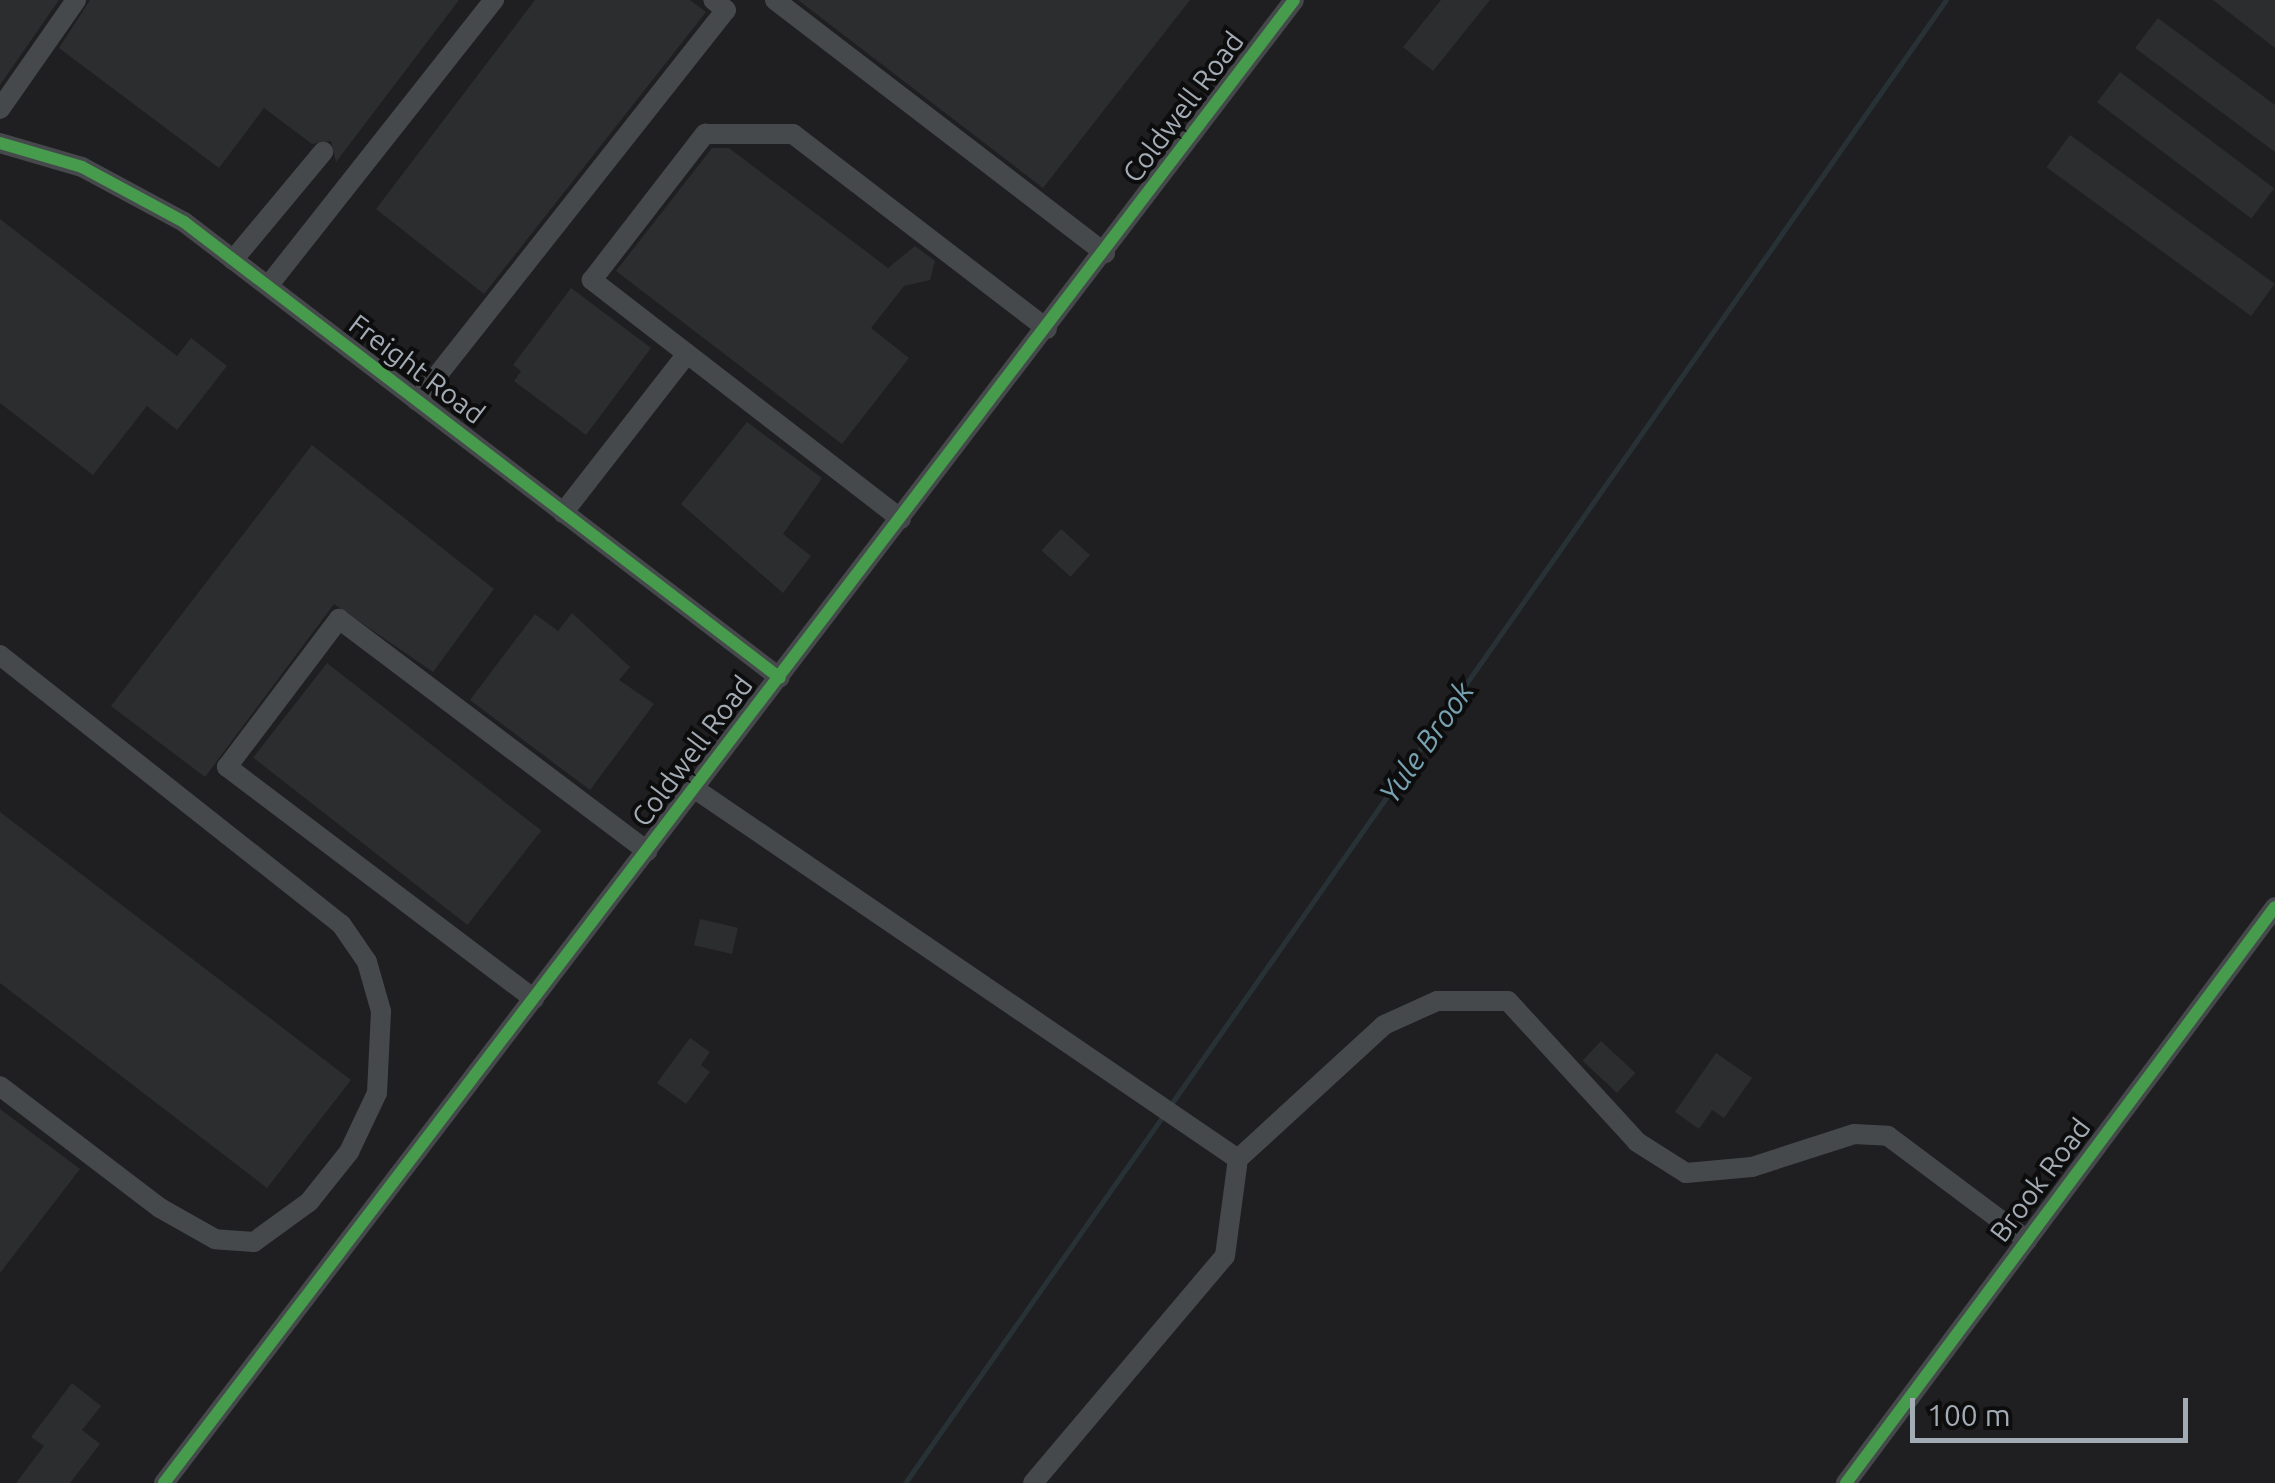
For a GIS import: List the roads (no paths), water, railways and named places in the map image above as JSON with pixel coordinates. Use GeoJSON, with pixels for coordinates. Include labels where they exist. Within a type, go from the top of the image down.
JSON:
{"type":"FeatureCollection","features":[{"type":"Feature","properties":{"kind":"street"},"geometry":{"type":"LineString","coordinates":[[0,108],[76,0]]}},
{"type":"Feature","properties":{"kind":"street"},"geometry":{"type":"LineString","coordinates":[[268,286],[494,0]]}},
{"type":"Feature","properties":{"kind":"street"},"geometry":{"type":"LineString","coordinates":[[417,401],[726,10],[713,0]]}},
{"type":"Feature","properties":{"kind":"street"},"geometry":{"type":"LineString","coordinates":[[775,0],[1105,253]]}},
{"type":"Feature","properties":{"kind":"street","name":"Coldwell Road"},"geometry":{"type":"LineString","coordinates":[[164,1483],[1105,253],[1294,0]]}},
{"type":"Feature","properties":{"kind":"street"},"geometry":{"type":"LineString","coordinates":[[901,519],[592,280],[705,134],[793,134],[1047,329]]}},
{"type":"Feature","properties":{"kind":"street","name":"Freight Road"},"geometry":{"type":"LineString","coordinates":[[0,143],[132,189],[268,286],[780,678]]}},
{"type":"Feature","properties":{"kind":"street"},"geometry":{"type":"LineString","coordinates":[[233,260],[323,152]]}},
{"type":"Feature","properties":{"kind":"street"},"geometry":{"type":"LineString","coordinates":[[563,512],[687,354]]}},
{"type":"Feature","properties":{"kind":"street"},"geometry":{"type":"LineString","coordinates":[[534,998],[227,768],[339,620],[647,851]]}},
{"type":"Feature","properties":{"kind":"street"},"geometry":{"type":"LineString","coordinates":[[0,655],[341,924],[366,962],[381,1012],[377,1093],[349,1152],[309,1202],[254,1242],[215,1239],[160,1208],[0,1086]]}},
{"type":"Feature","properties":{"kind":"street"},"geometry":{"type":"LineString","coordinates":[[695,789],[1238,1159]]}},
{"type":"Feature","properties":{"kind":"street","name":"Brook Road"},"geometry":{"type":"LineString","coordinates":[[1846,1483],[2275,907]]}},
{"type":"Feature","properties":{"kind":"street"},"geometry":{"type":"LineString","coordinates":[[1033,1483],[1225,1256],[1238,1159],[1384,1025],[1437,1000],[1508,1001],[1637,1142],[1686,1173],[1752,1167],[1854,1134],[1888,1136],[2028,1240]]}},
{"type":"Feature","properties":{"kind":"waterway","name":"Yule Brook"},"geometry":{"type":"LineString","coordinates":[[1169,1107],[1946,0]]}},
{"type":"Feature","properties":{"kind":"waterway","name":"Yule Brook"},"geometry":{"type":"LineString","coordinates":[[905,1483],[1163,1116]]}}]}
